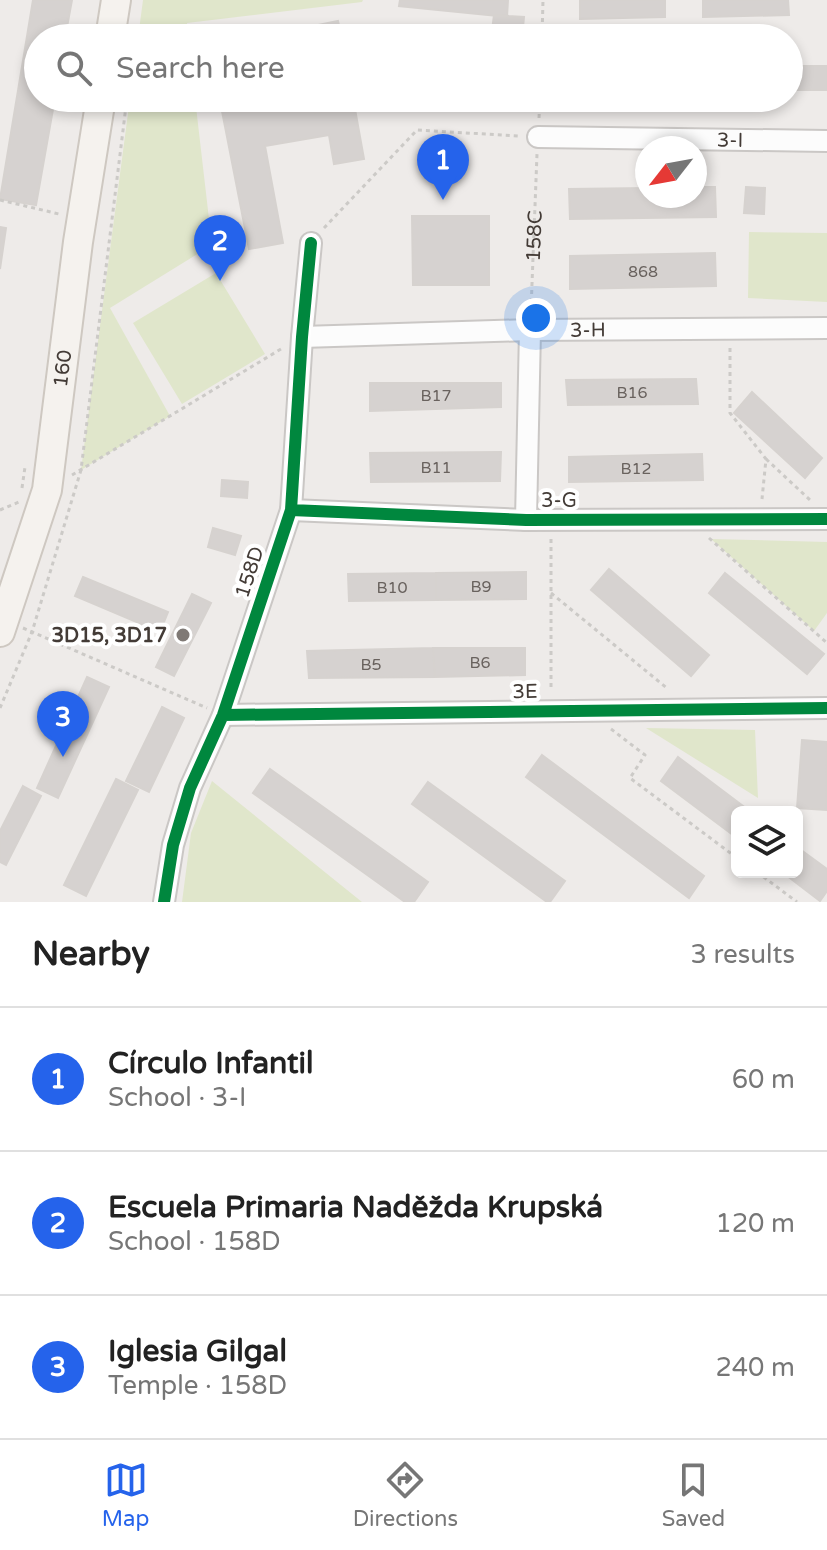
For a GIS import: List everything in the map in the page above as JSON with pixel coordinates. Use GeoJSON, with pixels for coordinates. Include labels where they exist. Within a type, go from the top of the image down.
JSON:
{"type":"FeatureCollection","features":[{"type":"Feature","properties":{"kind":"main road"},"geometry":{"type":"LineString","coordinates":[[112,24],[116,0]]}},
{"type":"Feature","properties":{"kind":"main road","name":"160"},"geometry":{"type":"LineString","coordinates":[[3,626],[47,490],[78,242],[99,112]]}},
{"type":"Feature","properties":{"kind":"street","name":"3-I"},"geometry":{"type":"LineString","coordinates":[[538,137],[827,141]]}},
{"type":"Feature","properties":{"kind":"street","name":"158D"},"geometry":{"type":"LineString","coordinates":[[164,902],[173,845],[190,788],[223,715],[291,510],[311,243]]}},
{"type":"Feature","properties":{"kind":"street","name":"3-H"},"geometry":{"type":"LineString","coordinates":[[302,337],[530,330],[827,328]]}},
{"type":"Feature","properties":{"kind":"street"},"geometry":{"type":"LineString","coordinates":[[526,520],[530,330]]}},
{"type":"Feature","properties":{"kind":"street","name":"3-G"},"geometry":{"type":"LineString","coordinates":[[291,510],[526,520],[760,519],[822,513]]}},
{"type":"Feature","properties":{"kind":"street","name":"3E"},"geometry":{"type":"LineString","coordinates":[[223,715],[827,708]]}},
{"type":"Feature","properties":{"kind":"path"},"geometry":{"type":"LineString","coordinates":[[542,24],[543,0]]}},
{"type":"Feature","properties":{"kind":"path"},"geometry":{"type":"LineString","coordinates":[[311,243],[417,130],[538,137]]}},
{"type":"Feature","properties":{"kind":"path"},"geometry":{"type":"LineString","coordinates":[[0,200],[62,215]]}},
{"type":"Feature","properties":{"kind":"path"},"geometry":{"type":"LineString","coordinates":[[731,329],[730,413],[766,459],[822,513]]}},
{"type":"Feature","properties":{"kind":"path"},"geometry":{"type":"LineString","coordinates":[[0,510],[47,490],[302,337]]}},
{"type":"Feature","properties":{"kind":"path"},"geometry":{"type":"LineString","coordinates":[[760,519],[766,459]]}},
{"type":"Feature","properties":{"kind":"path"},"geometry":{"type":"LineString","coordinates":[[688,519],[827,643]]}},
{"type":"Feature","properties":{"kind":"path"},"geometry":{"type":"LineString","coordinates":[[551,520],[551,711]]}},
{"type":"Feature","properties":{"kind":"path"},"geometry":{"type":"LineString","coordinates":[[551,593],[693,709]]}},
{"type":"Feature","properties":{"kind":"path"},"geometry":{"type":"LineString","coordinates":[[3,626],[223,715]]}},
{"type":"Feature","properties":{"kind":"path"},"geometry":{"type":"LineString","coordinates":[[586,711],[645,755],[630,778],[731,854]]}},
{"type":"Feature","properties":{"kind":"path"},"geometry":{"type":"LineString","coordinates":[[765,878],[797,902]]}},
{"type":"Feature","properties":{"kind":"green space"},"geometry":{"type":"Polygon","coordinates":[[[143,0],[363,0],[187,24],[140,24],[143,0]]]}},
{"type":"Feature","properties":{"kind":"green space"},"geometry":{"type":"Polygon","coordinates":[[[128,112],[197,112],[212,245],[110,308],[170,416],[81,470],[128,112]]]}},
{"type":"Feature","properties":{"kind":"green space"},"geometry":{"type":"Polygon","coordinates":[[[749,232],[827,233],[827,302],[748,298],[749,232]]]}},
{"type":"Feature","properties":{"kind":"green space"},"geometry":{"type":"Polygon","coordinates":[[[216,273],[265,354],[182,404],[133,323],[216,273]]]}},
{"type":"Feature","properties":{"kind":"green space"},"geometry":{"type":"Polygon","coordinates":[[[711,539],[827,542],[827,613],[814,631],[711,539]]]}},
{"type":"Feature","properties":{"kind":"green space"},"geometry":{"type":"Polygon","coordinates":[[[646,728],[755,730],[758,798],[646,728]]]}},
{"type":"Feature","properties":{"kind":"green space"},"geometry":{"type":"Polygon","coordinates":[[[212,781],[362,902],[182,902],[191,833],[212,781]]]}},
{"type":"Feature","properties":{"kind":"building"},"geometry":{"type":"Polygon","coordinates":[[[33,0],[72,0],[68,24],[29,24],[33,0]]]}},
{"type":"Feature","properties":{"kind":"building"},"geometry":{"type":"Polygon","coordinates":[[[400,0],[508,0],[507,17],[399,6],[400,0]]]}},
{"type":"Feature","properties":{"kind":"building"},"geometry":{"type":"Polygon","coordinates":[[[580,0],[665,0],[665,17],[580,19],[580,0]]]}},
{"type":"Feature","properties":{"kind":"building"},"geometry":{"type":"Polygon","coordinates":[[[703,0],[788,0],[789,15],[703,17],[703,0]]]}},
{"type":"Feature","properties":{"kind":"building"},"geometry":{"type":"Polygon","coordinates":[[[494,15],[524,17],[523,24],[493,24],[494,15]]]}},
{"type":"Feature","properties":{"kind":"building"},"geometry":{"type":"Polygon","coordinates":[[[24,54],[24,112],[53,112],[36,205],[0,199],[24,54]]]}},
{"type":"Feature","properties":{"kind":"building"},"geometry":{"type":"Polygon","coordinates":[[[803,66],[827,66],[827,90],[803,90],[803,66]]]}},
{"type":"Feature","properties":{"kind":"building"},"geometry":{"type":"Polygon","coordinates":[[[222,112],[356,112],[364,159],[334,164],[329,135],[265,146],[283,243],[249,249],[222,112]]]}},
{"type":"Feature","properties":{"kind":"building"},"geometry":{"type":"Polygon","coordinates":[[[707,187],[715,187],[716,217],[570,219],[569,189],[635,188],[635,208],[707,208],[707,187]]]}},
{"type":"Feature","properties":{"kind":"building"},"geometry":{"type":"Polygon","coordinates":[[[746,187],[765,188],[764,214],[744,213],[746,187]]]}},
{"type":"Feature","properties":{"kind":"building"},"geometry":{"type":"Polygon","coordinates":[[[412,216],[489,216],[489,285],[413,285],[412,216]]]}},
{"type":"Feature","properties":{"kind":"building"},"geometry":{"type":"Polygon","coordinates":[[[0,227],[6,228],[0,269],[0,227]]]}},
{"type":"Feature","properties":{"kind":"building"},"geometry":{"type":"Polygon","coordinates":[[[715,253],[716,286],[570,289],[570,256],[715,253]]]}},
{"type":"Feature","properties":{"kind":"building"},"geometry":{"type":"Polygon","coordinates":[[[696,379],[698,404],[568,405],[566,380],[696,379]]]}},
{"type":"Feature","properties":{"kind":"building"},"geometry":{"type":"Polygon","coordinates":[[[370,383],[501,383],[501,407],[370,411],[370,383]]]}},
{"type":"Feature","properties":{"kind":"building"},"geometry":{"type":"Polygon","coordinates":[[[752,392],[822,458],[805,478],[734,413],[752,392]]]}},
{"type":"Feature","properties":{"kind":"building"},"geometry":{"type":"Polygon","coordinates":[[[501,452],[500,481],[371,482],[370,453],[501,452]]]}},
{"type":"Feature","properties":{"kind":"building"},"geometry":{"type":"Polygon","coordinates":[[[702,454],[703,480],[569,482],[569,457],[702,454]]]}},
{"type":"Feature","properties":{"kind":"building"},"geometry":{"type":"Polygon","coordinates":[[[222,480],[248,482],[247,498],[221,496],[222,480]]]}},
{"type":"Feature","properties":{"kind":"building"},"geometry":{"type":"Polygon","coordinates":[[[213,528],[241,536],[235,555],[208,547],[213,528]]]}},
{"type":"Feature","properties":{"kind":"building"},"geometry":{"type":"Polygon","coordinates":[[[609,569],[709,655],[691,676],[591,590],[609,569]]]}},
{"type":"Feature","properties":{"kind":"building"},"geometry":{"type":"Polygon","coordinates":[[[526,572],[526,599],[436,600],[436,573],[526,572]]]}},
{"type":"Feature","properties":{"kind":"building"},"geometry":{"type":"Polygon","coordinates":[[[436,573],[436,600],[349,601],[348,574],[436,573]]]}},
{"type":"Feature","properties":{"kind":"building"},"geometry":{"type":"Polygon","coordinates":[[[725,573],[824,654],[807,674],[709,593],[725,573]]]}},
{"type":"Feature","properties":{"kind":"building"},"geometry":{"type":"Polygon","coordinates":[[[83,577],[168,612],[160,632],[75,596],[83,577]]]}},
{"type":"Feature","properties":{"kind":"building","name":"3D15, 3D17"},"geometry":{"type":"Polygon","coordinates":[[[192,594],[211,603],[174,676],[156,667],[192,594]]]}},
{"type":"Feature","properties":{"kind":"building"},"geometry":{"type":"Polygon","coordinates":[[[433,648],[435,677],[309,678],[307,651],[433,648]]]}},
{"type":"Feature","properties":{"kind":"building"},"geometry":{"type":"Polygon","coordinates":[[[433,648],[525,648],[525,675],[435,677],[433,648]]]}},
{"type":"Feature","properties":{"kind":"building"},"geometry":{"type":"Polygon","coordinates":[[[87,677],[109,687],[58,798],[37,788],[87,677]]]}},
{"type":"Feature","properties":{"kind":"building"},"geometry":{"type":"Polygon","coordinates":[[[162,707],[184,718],[149,792],[126,781],[162,707]]]}},
{"type":"Feature","properties":{"kind":"building"},"geometry":{"type":"Polygon","coordinates":[[[802,740],[827,742],[826,810],[797,806],[802,740]]]}},
{"type":"Feature","properties":{"kind":"building"},"geometry":{"type":"Polygon","coordinates":[[[542,755],[704,876],[689,898],[526,777],[542,755]]]}},
{"type":"Feature","properties":{"kind":"building"},"geometry":{"type":"Polygon","coordinates":[[[678,757],[743,806],[731,806],[731,834],[661,781],[678,757]]]}},
{"type":"Feature","properties":{"kind":"building"},"geometry":{"type":"Polygon","coordinates":[[[270,769],[428,882],[414,902],[405,902],[253,793],[270,769]]]}},
{"type":"Feature","properties":{"kind":"building"},"geometry":{"type":"Polygon","coordinates":[[[116,779],[138,790],[86,896],[64,885],[116,779]]]}},
{"type":"Feature","properties":{"kind":"building"},"geometry":{"type":"Polygon","coordinates":[[[428,782],[565,881],[550,902],[412,804],[428,782]]]}},
{"type":"Feature","properties":{"kind":"building"},"geometry":{"type":"Polygon","coordinates":[[[23,786],[41,796],[6,865],[0,862],[0,831],[23,786]]]}},
{"type":"Feature","properties":{"kind":"building"},"geometry":{"type":"Polygon","coordinates":[[[803,851],[827,869],[827,891],[820,901],[790,878],[803,878],[803,851]]]}},
{"type":"Feature","properties":{"kind":"cycle path"},"geometry":{"type":"LineString","coordinates":[[164,902],[173,845],[190,788],[223,715],[291,510],[311,243]]}},
{"type":"Feature","properties":{"kind":"cycle path"},"geometry":{"type":"LineString","coordinates":[[291,510],[526,520],[827,519]]}},
{"type":"Feature","properties":{"kind":"cycle path"},"geometry":{"type":"LineString","coordinates":[[223,715],[827,708]]}},
{"type":"Feature","properties":{"kind":"place","name":"Círculo Infantil"},"geometry":{"type":"Point","coordinates":[443,200]}},
{"type":"Feature","properties":{"kind":"place","name":"Escuela Primaria Naděžda Krupská"},"geometry":{"type":"Point","coordinates":[220,281]}},
{"type":"Feature","properties":{"kind":"place","name":"3D15, 3D17"},"geometry":{"type":"Point","coordinates":[183,635]}},
{"type":"Feature","properties":{"kind":"place","name":"Iglesia Gilgal"},"geometry":{"type":"Point","coordinates":[63,757]}}]}
